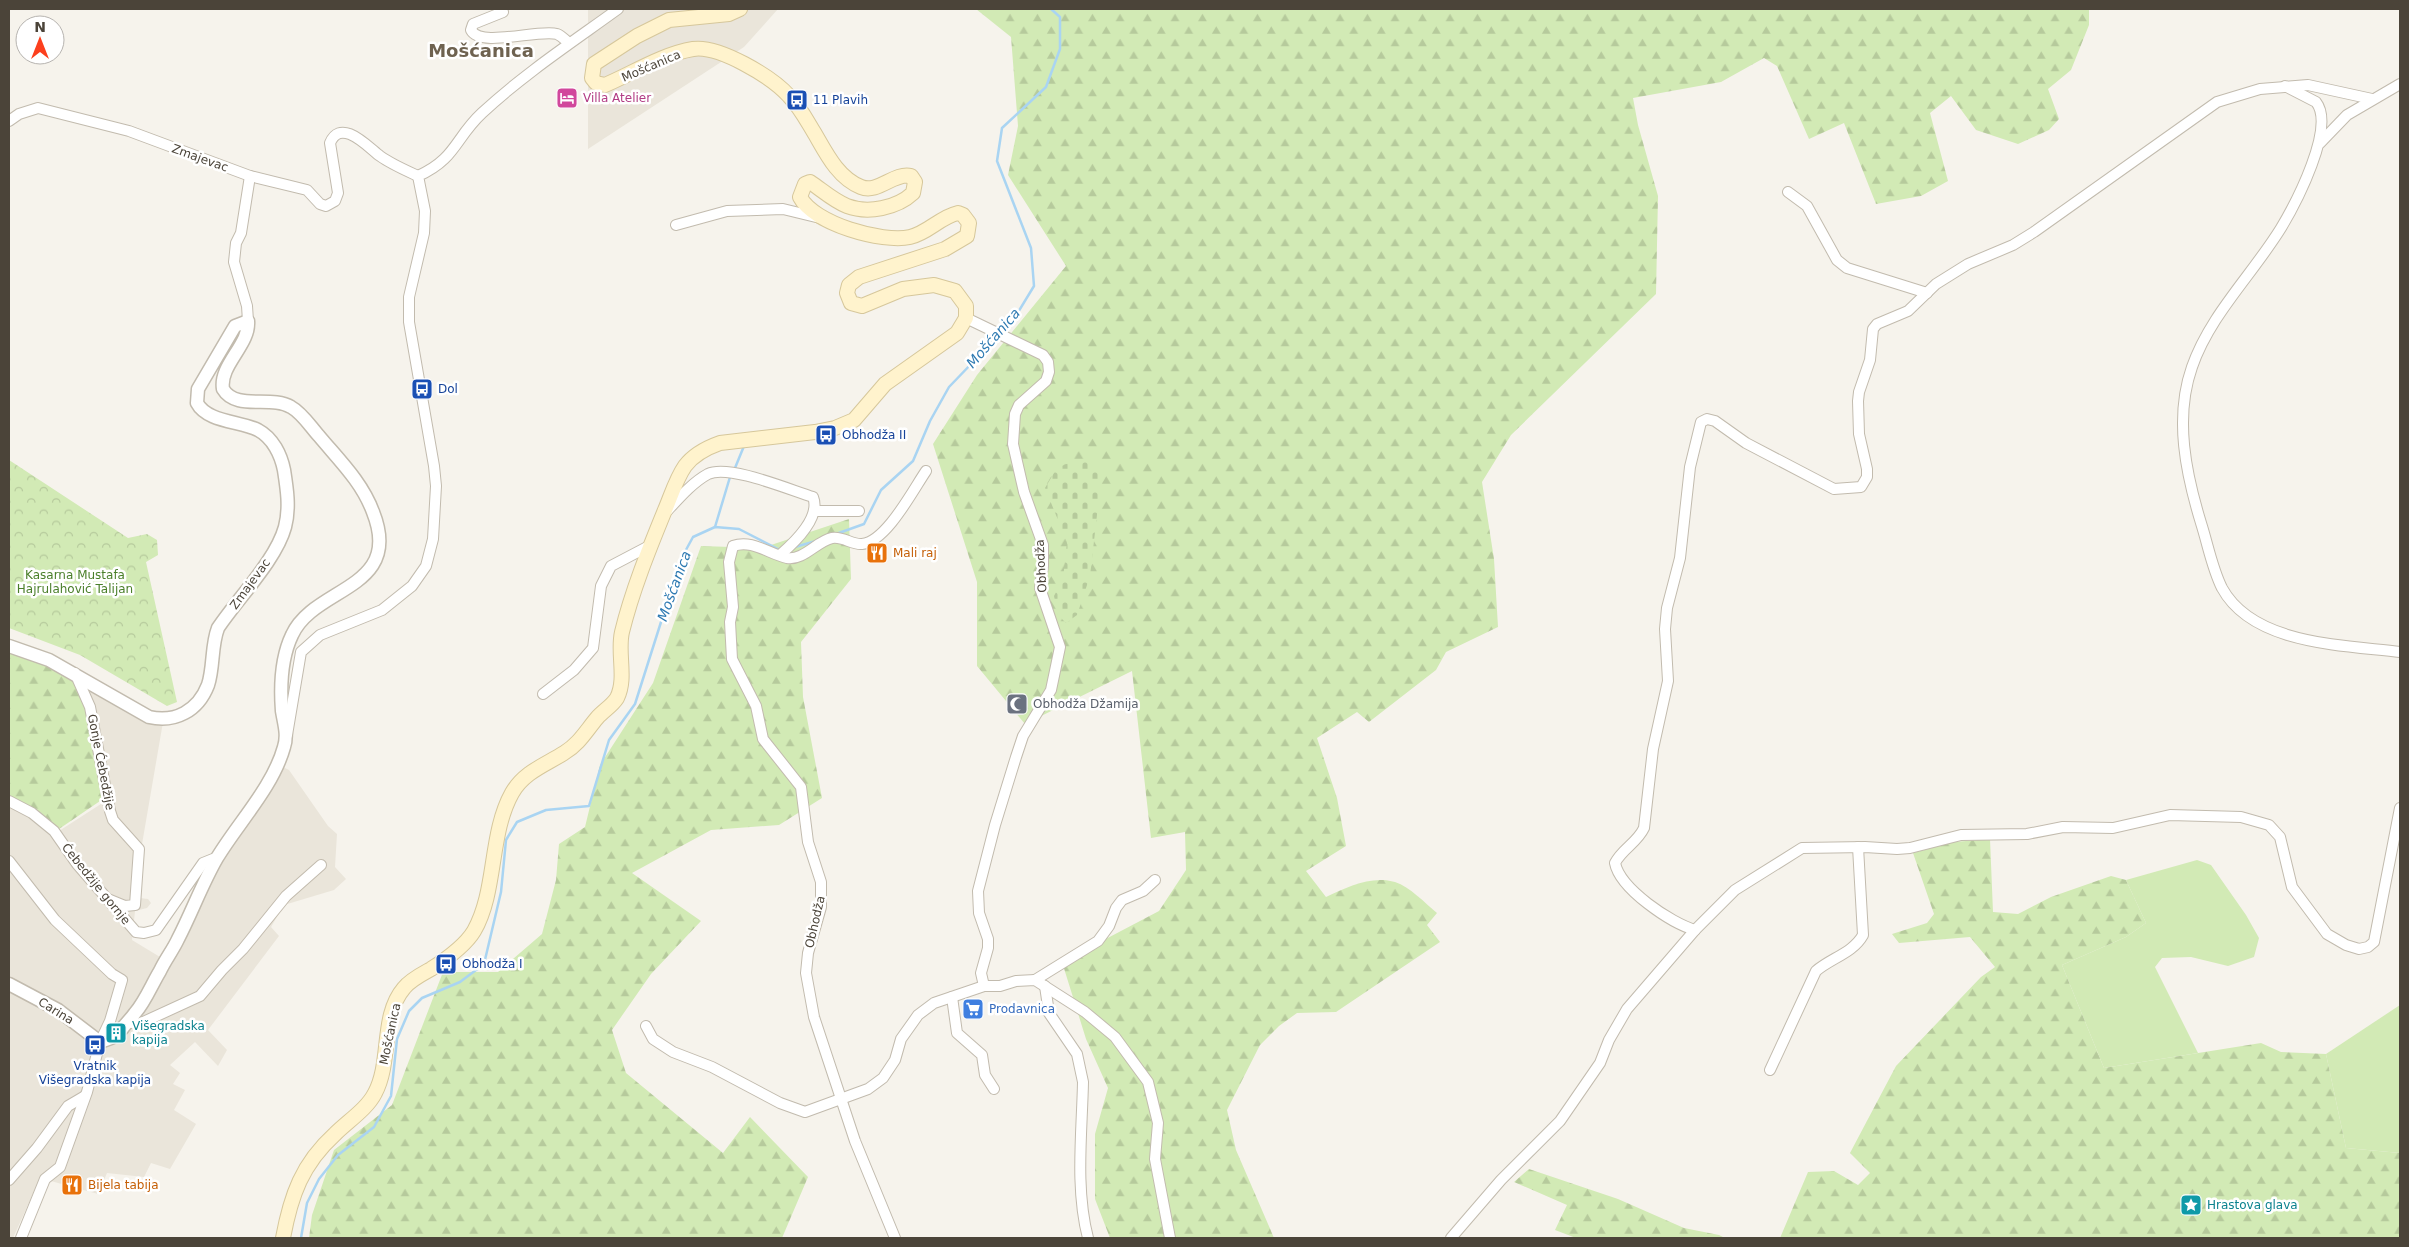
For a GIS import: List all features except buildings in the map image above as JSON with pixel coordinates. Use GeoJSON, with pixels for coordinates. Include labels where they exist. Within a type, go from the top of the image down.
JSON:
{"type":"FeatureCollection","features":[{"type":"Feature","properties":{"kind":"main road","name":"Mošćanica"},"geometry":{"type":"LineString","coordinates":[[282,1238],[294,1192],[306,1168],[330,1138],[371,1100],[375,1092],[383,1070],[392,1014],[398,996],[405,986],[460,947],[473,932],[482,910],[499,832],[512,793],[523,778],[576,745],[617,698],[622,681],[620,653],[622,633],[650,545],[685,467],[705,448],[735,440],[815,432],[834,428],[854,420],[885,384],[957,333],[966,318],[966,306],[963,300],[951,288],[934,285],[918,286],[862,306],[851,303],[847,293],[849,285],[860,277],[945,249],[967,236],[969,223],[963,215],[958,213],[952,214],[925,232],[909,237],[893,238],[863,233],[820,218],[803,204],[800,197],[805,184],[810,182],[848,207],[871,210],[906,200],[913,193],[914,182],[911,176],[905,174],[872,188],[864,188],[846,178],[833,164],[790,96],[777,84],[717,51],[704,48],[676,53],[606,85],[596,83],[592,78],[592,71],[598,60],[636,36],[669,20],[729,14],[740,9]]}},
{"type":"Feature","properties":{"kind":"street"},"geometry":{"type":"LineString","coordinates":[[124,1025],[136,1013],[178,941],[218,857],[260,795],[280,758],[291,721],[297,669],[301,652],[320,635],[382,610],[412,586],[426,566],[431,552],[436,486],[409,322],[410,297],[424,233],[425,211],[418,176],[442,163],[480,114],[516,83],[618,9]]}},
{"type":"Feature","properties":{"kind":"street"},"geometry":{"type":"LineString","coordinates":[[503,12],[474,24],[470,30],[473,34],[485,39],[549,33],[560,35],[569,43]]}},
{"type":"Feature","properties":{"kind":"street"},"geometry":{"type":"LineString","coordinates":[[2320,143],[2341,119],[2372,98],[2400,84]]}},
{"type":"Feature","properties":{"kind":"street"},"geometry":{"type":"LineString","coordinates":[[1695,930],[1680,926],[1636,894],[1616,870],[1615,863],[1618,856],[1639,838],[1644,828],[1653,749],[1668,681],[1665,629],[1667,608],[1680,558],[1690,467],[1699,426],[1707,419],[1715,421],[1746,443],[1834,489],[1861,487],[1867,477],[1867,469],[1859,434],[1858,402],[1859,392],[1870,360],[1873,329],[1877,324],[1908,311],[1936,284],[1968,264],[2012,245],[2034,232],[2217,102],[2260,88],[2284,86],[2328,88],[2372,98]]}},
{"type":"Feature","properties":{"kind":"street"},"geometry":{"type":"LineString","coordinates":[[2284,86],[2316,102],[2320,107],[2323,123],[2320,143],[2281,228],[2252,266],[2204,338],[2191,369],[2185,404],[2184,442],[2187,472],[2218,578],[2229,598],[2247,615],[2273,631],[2312,640],[2400,652]]}},
{"type":"Feature","properties":{"kind":"street","name":"Zmajevac"},"geometry":{"type":"LineString","coordinates":[[9,121],[28,110],[38,108],[51,110],[129,131],[250,176],[300,188],[311,194],[320,204],[331,205],[338,193],[330,143],[332,138],[339,134],[349,133],[360,138],[381,157],[418,176]]}},
{"type":"Feature","properties":{"kind":"street"},"geometry":{"type":"LineString","coordinates":[[250,176],[241,233],[236,243],[234,262],[246,306],[247,332],[223,377],[222,384],[226,394],[232,398],[280,403],[291,407],[302,416],[352,474],[365,493],[374,513],[379,533],[377,554],[371,567],[350,588],[303,618],[293,632],[283,655],[282,679],[286,739]]}},
{"type":"Feature","properties":{"kind":"street"},"geometry":{"type":"LineString","coordinates":[[1788,192],[1807,206],[1837,260],[1847,268],[1927,293]]}},
{"type":"Feature","properties":{"kind":"street","name":"Mošćanica"},"geometry":{"type":"LineString","coordinates":[[676,225],[727,211],[783,209],[820,218]]}},
{"type":"Feature","properties":{"kind":"street","name":"Obhodža"},"geometry":{"type":"LineString","coordinates":[[966,318],[1043,355],[1048,362],[1049,372],[1046,381],[1019,405],[1015,414],[1013,444],[1024,492],[1043,545],[1040,588],[1060,647],[1051,690],[1023,736],[995,824],[978,891],[979,912],[988,939],[988,948],[982,973],[984,986]]}},
{"type":"Feature","properties":{"kind":"street","name":"Zmajevac"},"geometry":{"type":"LineString","coordinates":[[9,646],[49,660],[76,673],[149,717],[161,720],[173,718],[187,712],[202,696],[208,684],[214,639],[218,628],[280,540],[285,526],[288,495],[282,461],[276,449],[268,438],[259,431],[199,408],[196,397],[235,326],[248,321]]}},
{"type":"Feature","properties":{"kind":"street"},"geometry":{"type":"LineString","coordinates":[[663,514],[683,494],[709,474],[724,471],[761,480],[813,497],[814,511],[794,542],[781,554]]}},
{"type":"Feature","properties":{"kind":"street","name":"Obhodža"},"geometry":{"type":"LineString","coordinates":[[895,1238],[880,1207],[878,1192],[855,1141],[814,1018],[806,973],[808,953],[821,907],[821,882],[808,842],[801,787],[763,739],[756,706],[732,659],[730,622],[733,607],[729,562],[732,546],[741,544],[781,554],[788,558],[797,557],[832,538],[862,544],[880,536],[926,471]]}},
{"type":"Feature","properties":{"kind":"street"},"geometry":{"type":"LineString","coordinates":[[814,511],[858,511]]}},
{"type":"Feature","properties":{"kind":"street"},"geometry":{"type":"LineString","coordinates":[[544,694],[574,670],[593,648],[601,586],[611,566],[650,545]]}},
{"type":"Feature","properties":{"kind":"street","name":"Gonje Ćebedžije"},"geometry":{"type":"LineString","coordinates":[[76,673],[90,707],[113,820],[139,849],[135,905],[125,906],[107,899]]}},
{"type":"Feature","properties":{"kind":"street","name":"Ćebedžije gornje"},"geometry":{"type":"LineString","coordinates":[[9,801],[32,813],[54,831],[77,864],[136,932],[144,933],[156,930],[203,862],[218,857]]}},
{"type":"Feature","properties":{"kind":"street"},"geometry":{"type":"LineString","coordinates":[[1451,1238],[1501,1180],[1560,1121],[1600,1062],[1609,1040],[1627,1009],[1695,930],[1735,890],[1802,848],[1910,848],[1961,835],[2027,834],[2063,827],[2113,828],[2170,814],[2241,817],[2263,822],[2274,830],[2280,837],[2290,880],[2296,896],[2327,934],[2346,945],[2359,949],[2368,947],[2374,942],[2400,808]]}},
{"type":"Feature","properties":{"kind":"street"},"geometry":{"type":"LineString","coordinates":[[1770,1070],[1816,971],[1851,948],[1863,935],[1858,847]]}},
{"type":"Feature","properties":{"kind":"street"},"geometry":{"type":"LineString","coordinates":[[9,861],[55,920],[98,962],[122,980],[105,1040],[60,1166],[46,1179],[21,1238]]}},
{"type":"Feature","properties":{"kind":"street"},"geometry":{"type":"LineString","coordinates":[[124,1025],[139,1024],[200,996],[243,949],[286,896],[321,865]]}},
{"type":"Feature","properties":{"kind":"street"},"geometry":{"type":"LineString","coordinates":[[646,1026],[654,1038],[673,1052],[712,1067],[792,1108],[806,1112],[868,1090],[883,1078],[895,1060],[901,1039],[918,1014],[934,1003],[984,986],[1000,986],[1016,981],[1035,980],[1098,941],[1109,926],[1116,908],[1122,900],[1142,891],[1155,880]]}},
{"type":"Feature","properties":{"kind":"street"},"geometry":{"type":"LineString","coordinates":[[1035,980],[1085,1012],[1115,1037],[1148,1082],[1158,1123],[1155,1159],[1170,1238]]}},
{"type":"Feature","properties":{"kind":"street","name":"Carina"},"geometry":{"type":"LineString","coordinates":[[9,984],[58,1010],[105,1040]]}},
{"type":"Feature","properties":{"kind":"street"},"geometry":{"type":"LineString","coordinates":[[1045,986],[1049,1014],[1076,1054],[1081,1068],[1083,1082],[1080,1177],[1083,1219],[1088,1238]]}},
{"type":"Feature","properties":{"kind":"street"},"geometry":{"type":"LineString","coordinates":[[952,997],[957,1033],[982,1055],[985,1075],[994,1089]]}},
{"type":"Feature","properties":{"kind":"street"},"geometry":{"type":"LineString","coordinates":[[9,1180],[37,1148],[68,1106],[85,1096]]}},
{"type":"Feature","properties":{"kind":"shaded area"},"geometry":{"type":"Polygon","coordinates":[[[588,9],[778,9],[744,47],[588,149],[588,9]]]}},
{"type":"Feature","properties":{"kind":"shaded area"},"geometry":{"type":"Polygon","coordinates":[[[82,681],[163,722],[141,850],[140,898],[148,899],[151,903],[147,908],[135,911],[132,940],[160,957],[173,956],[219,857],[281,766],[289,770],[328,826],[337,834],[335,867],[346,879],[334,890],[284,905],[271,927],[279,936],[208,1030],[227,1050],[218,1066],[195,1042],[170,1065],[180,1073],[173,1084],[185,1090],[174,1110],[196,1124],[170,1169],[151,1163],[144,1177],[107,1173],[98,1194],[40,1178],[13,1238],[9,1238],[9,802],[59,831],[104,802],[82,681]]]}},
{"type":"Feature","properties":{"kind":"green space"},"geometry":{"type":"Polygon","coordinates":[[[976,9],[2089,9],[2089,25],[2071,70],[2048,89],[2059,119],[2049,130],[2018,144],[1976,130],[1951,96],[1930,113],[1948,181],[1921,196],[1876,204],[1844,123],[1809,139],[1777,66],[1764,58],[1721,82],[1633,98],[1638,125],[1658,196],[1656,294],[1511,435],[1482,482],[1494,559],[1498,627],[1446,652],[1436,670],[1369,722],[1357,712],[1317,738],[1337,798],[1346,846],[1306,871],[1326,897],[1351,886],[1369,881],[1386,880],[1401,884],[1437,913],[1427,925],[1440,942],[1336,1012],[1297,1013],[1279,1026],[1260,1045],[1227,1110],[1236,1150],[1274,1238],[1110,1238],[1095,1199],[1095,1134],[1108,1088],[1086,1039],[1062,962],[1159,911],[1186,870],[1185,832],[1151,838],[1132,671],[1025,724],[977,666],[977,582],[933,444],[977,375],[1066,266],[1008,175],[1018,126],[1011,37],[976,9]]]}},
{"type":"Feature","properties":{"kind":"green space","name":"Kasarna Mustafa Hajrulahović Talijan"},"geometry":{"type":"Polygon","coordinates":[[[9,460],[128,538],[147,534],[157,540],[158,555],[146,562],[177,702],[167,706],[80,655],[9,628],[9,460]]]}},
{"type":"Feature","properties":{"kind":"green space"},"geometry":{"type":"Polygon","coordinates":[[[1076,460],[1095,461],[1102,471],[1090,576],[1077,615],[1066,623],[1058,615],[1054,596],[1063,579],[1067,542],[1045,488],[1057,468],[1076,460]]]}},
{"type":"Feature","properties":{"kind":"green space"},"geometry":{"type":"Polygon","coordinates":[[[849,519],[851,579],[801,642],[803,697],[822,798],[779,825],[711,830],[632,873],[701,921],[651,974],[612,1030],[626,1073],[723,1153],[750,1117],[808,1177],[782,1238],[309,1238],[312,1215],[334,1150],[392,1105],[443,972],[498,972],[542,934],[556,880],[559,844],[585,827],[600,765],[653,683],[701,546],[762,548],[849,519]]]}},
{"type":"Feature","properties":{"kind":"green space"},"geometry":{"type":"Polygon","coordinates":[[[9,651],[28,657],[73,679],[86,710],[103,799],[59,829],[9,800],[9,651]]]}},
{"type":"Feature","properties":{"kind":"green space"},"geometry":{"type":"Polygon","coordinates":[[[1990,839],[1993,912],[2018,914],[2051,897],[2111,876],[2126,880],[2146,923],[2126,937],[2062,965],[2104,1068],[2261,1043],[2281,1052],[2326,1054],[2346,1148],[2400,1153],[2400,1238],[1780,1238],[1808,1172],[1834,1171],[1858,1185],[1870,1173],[1850,1153],[1896,1066],[1981,977],[1995,967],[1970,937],[1899,943],[1892,934],[1927,923],[1934,914],[1913,853],[1954,842],[1990,839]]]}},
{"type":"Feature","properties":{"kind":"green space"},"geometry":{"type":"Polygon","coordinates":[[[2197,860],[2211,865],[2246,915],[2259,938],[2254,957],[2228,966],[2191,957],[2162,958],[2155,967],[2198,1053],[2104,1068],[2062,965],[2126,937],[2146,923],[2126,880],[2197,860]]]}},
{"type":"Feature","properties":{"kind":"green space"},"geometry":{"type":"Polygon","coordinates":[[[2400,1005],[2400,1153],[2346,1148],[2326,1054],[2400,1005]]]}},
{"type":"Feature","properties":{"kind":"green space"},"geometry":{"type":"Polygon","coordinates":[[[1529,1169],[1618,1199],[1684,1228],[1725,1238],[1576,1238],[1555,1230],[1567,1205],[1514,1182],[1529,1169]]]}},
{"type":"Feature","properties":{"kind":"waterway","name":"Mošćanica"},"geometry":{"type":"LineString","coordinates":[[1002,332],[1014,319],[1034,286],[1031,248],[997,161],[1002,128],[1046,87],[1060,49],[1060,17],[1051,9]]}},
{"type":"Feature","properties":{"kind":"waterway","name":"Mošćanica"},"geometry":{"type":"LineString","coordinates":[[836,534],[864,524],[881,490],[913,461],[930,421],[949,387],[998,336]]}},
{"type":"Feature","properties":{"kind":"waterway"},"geometry":{"type":"LineString","coordinates":[[735,468],[744,446]]}},
{"type":"Feature","properties":{"kind":"waterway"},"geometry":{"type":"LineString","coordinates":[[715,527],[730,477]]}},
{"type":"Feature","properties":{"kind":"waterway","name":"Mošćanica"},"geometry":{"type":"LineString","coordinates":[[301,1238],[307,1203],[319,1179],[338,1155],[374,1127],[391,1096],[397,1039],[409,1011],[422,998],[460,982],[484,964],[501,892],[506,840],[517,822],[546,810],[589,806],[609,740],[635,704],[681,559],[693,537],[715,527],[739,529],[780,550]]}},
{"type":"Feature","properties":{"kind":"waterway","name":"Mošćanica"},"geometry":{"type":"LineString","coordinates":[[795,547],[816,541]]}},
{"type":"Feature","properties":{"kind":"place","name":"Villa Atelier"},"geometry":{"type":"Point","coordinates":[567,98]}},
{"type":"Feature","properties":{"kind":"place","name":"11 Plavih"},"geometry":{"type":"Point","coordinates":[797,100]}},
{"type":"Feature","properties":{"kind":"place","name":"Dol"},"geometry":{"type":"Point","coordinates":[422,389]}},
{"type":"Feature","properties":{"kind":"place","name":"Obhodža II"},"geometry":{"type":"Point","coordinates":[826,435]}},
{"type":"Feature","properties":{"kind":"place","name":"Mali raj"},"geometry":{"type":"Point","coordinates":[877,553]}},
{"type":"Feature","properties":{"kind":"place","name":"Obhodža Džamija"},"geometry":{"type":"Point","coordinates":[1017,704]}},
{"type":"Feature","properties":{"kind":"place","name":"Obhodža I"},"geometry":{"type":"Point","coordinates":[446,964]}},
{"type":"Feature","properties":{"kind":"place","name":"Prodavnica"},"geometry":{"type":"Point","coordinates":[973,1009]}},
{"type":"Feature","properties":{"kind":"place","name":"Višegradska kapija"},"geometry":{"type":"Point","coordinates":[116,1033]}},
{"type":"Feature","properties":{"kind":"place","name":"Vratnik Višegradska kapija"},"geometry":{"type":"Point","coordinates":[95,1045]}},
{"type":"Feature","properties":{"kind":"place","name":"Bijela tabija"},"geometry":{"type":"Point","coordinates":[72,1185]}},
{"type":"Feature","properties":{"kind":"place","name":"Hrastova glava"},"geometry":{"type":"Point","coordinates":[2191,1205]}},
{"type":"Feature","properties":{"kind":"district","name":"Mošćanica"},"geometry":{"type":"Point","coordinates":[481,50]}}]}
